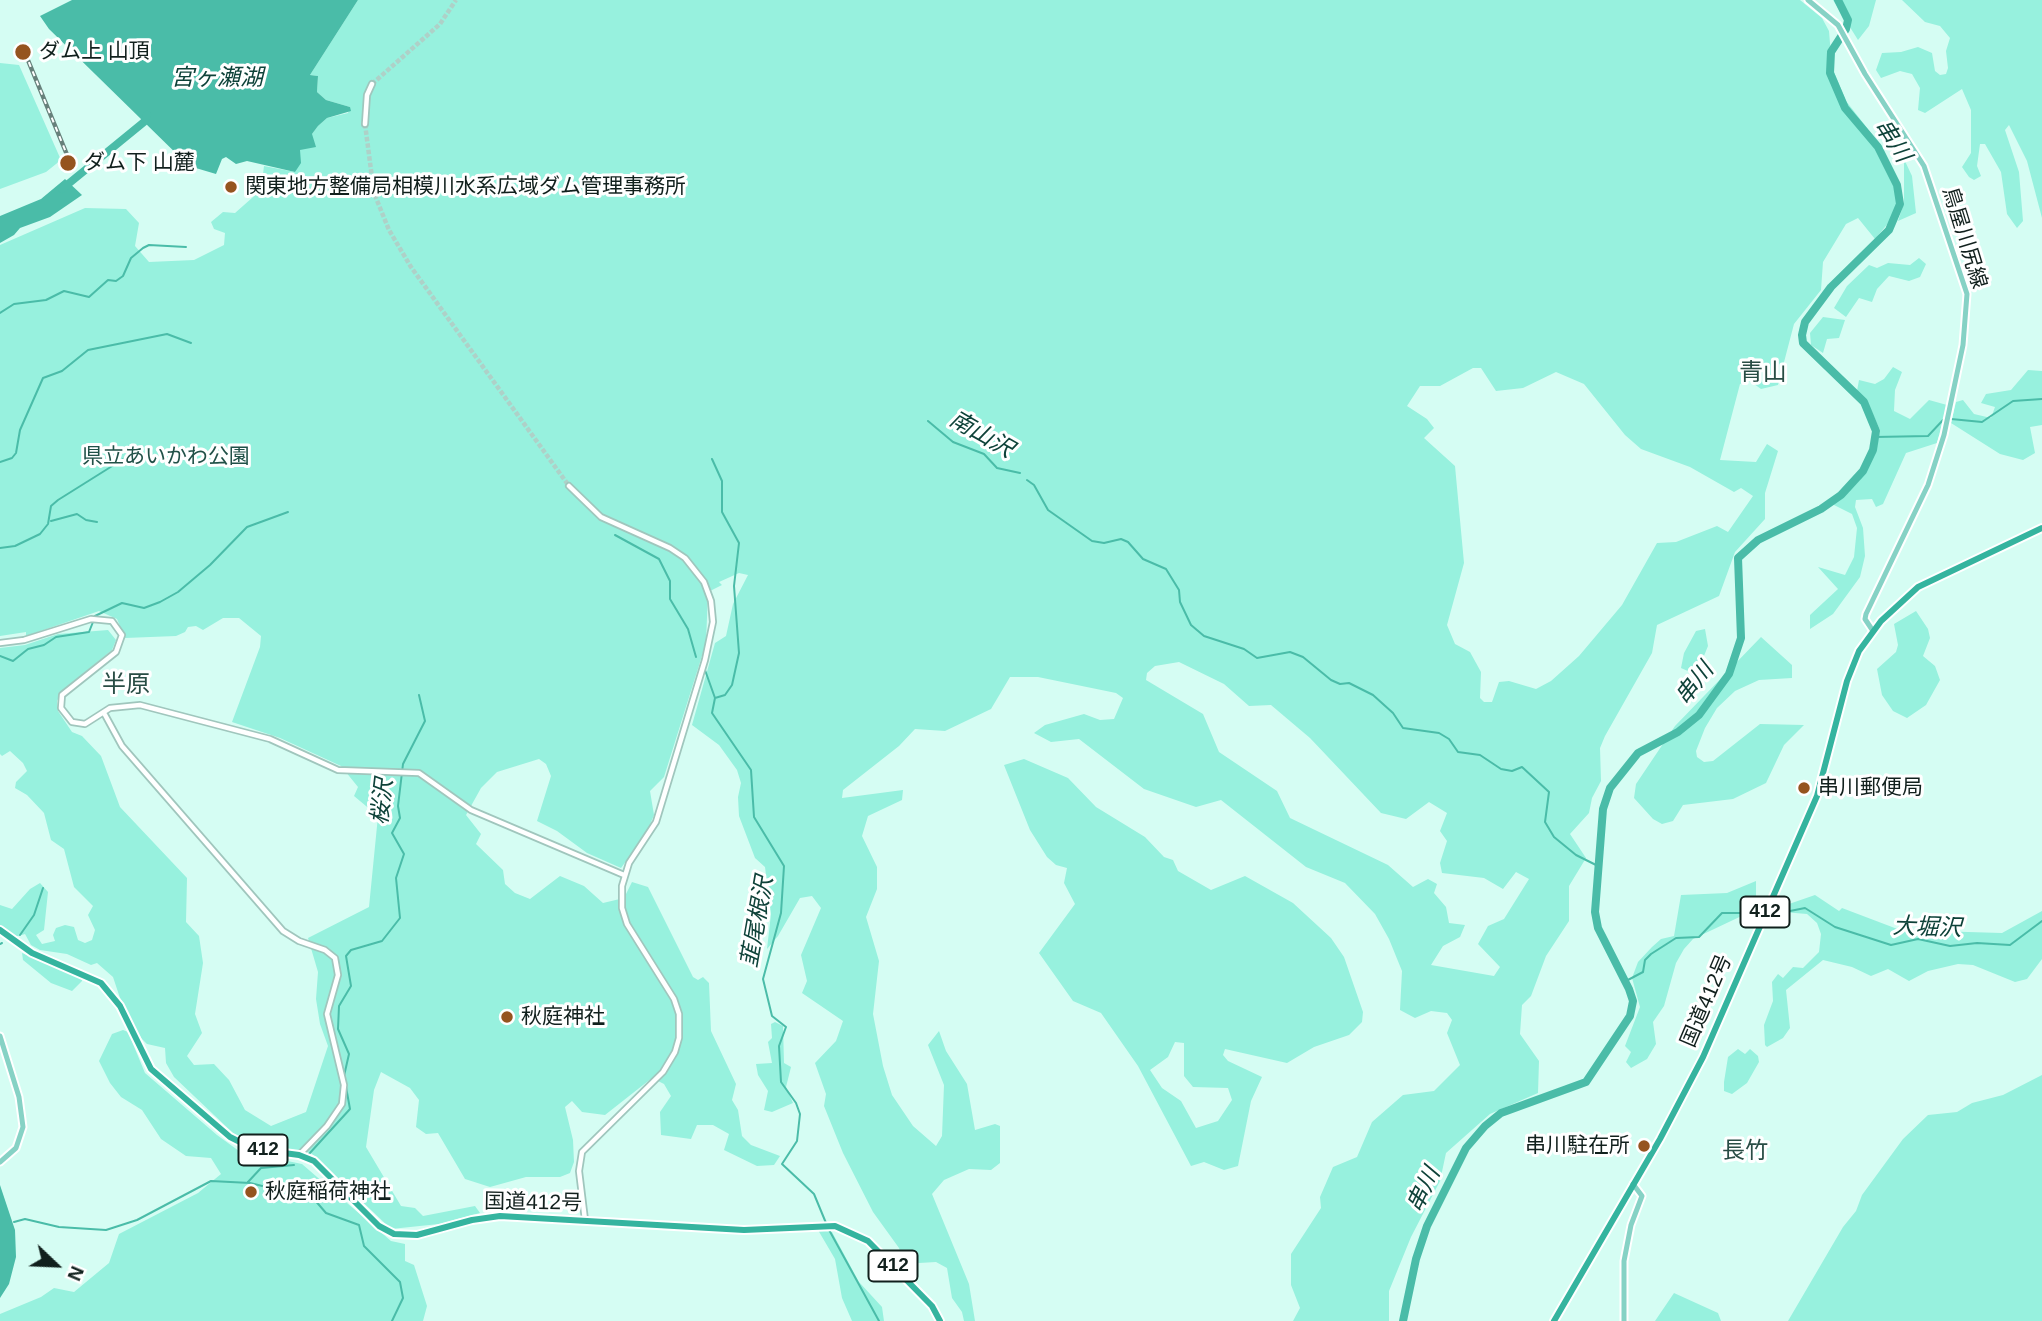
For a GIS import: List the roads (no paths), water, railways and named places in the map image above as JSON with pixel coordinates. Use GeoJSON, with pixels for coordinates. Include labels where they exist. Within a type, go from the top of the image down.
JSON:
{"type":"FeatureCollection","features":[{"type":"Feature","properties":{"kind":"highway","name":"国道412号"},"geometry":{"type":"LineString","coordinates":[[1554,1321],[1703,1056],[1809,815],[1826,767],[1850,670],[1873,631],[1918,587],[2042,528]]}},
{"type":"Feature","properties":{"kind":"highway","name":"国道412号"},"geometry":{"type":"LineString","coordinates":[[0,930],[32,953],[101,982],[120,1006],[151,1069],[230,1138],[254,1149],[299,1155],[326,1171],[379,1226],[394,1234],[416,1235],[500,1216],[744,1230],[835,1226],[856,1233],[874,1246],[932,1307],[940,1321]]}},
{"type":"Feature","properties":{"kind":"main road","name":"鳥屋川尻線"},"geometry":{"type":"LineString","coordinates":[[1808,0],[1838,25],[1924,166],[1964,280],[1968,306],[1956,384],[1941,446],[1903,543],[1867,614],[1866,619],[1873,631]]}},
{"type":"Feature","properties":{"kind":"main road"},"geometry":{"type":"LineString","coordinates":[[0,1036],[19,1097],[23,1127],[16,1147],[0,1162]]}},
{"type":"Feature","properties":{"kind":"main road"},"geometry":{"type":"LineString","coordinates":[[1624,1321],[1623,1267],[1631,1225],[1642,1196],[1633,1184]]}},
{"type":"Feature","properties":{"kind":"street"},"geometry":{"type":"LineString","coordinates":[[365,124],[366,94],[372,85]]}},
{"type":"Feature","properties":{"kind":"street"},"geometry":{"type":"LineString","coordinates":[[569,486],[589,508],[613,523],[670,548],[685,558],[704,582],[713,611],[708,647],[656,822],[624,876],[621,894],[624,916],[674,999],[680,1023],[679,1038],[672,1059],[659,1077],[582,1152],[579,1171],[585,1221]]}},
{"type":"Feature","properties":{"kind":"street"},"geometry":{"type":"LineString","coordinates":[[0,643],[24,640],[94,619],[116,624],[122,635],[120,646],[109,659],[66,690],[61,708],[66,719],[78,724],[92,722],[118,706],[140,705],[270,739],[338,769],[361,773],[408,771],[428,777],[457,801],[493,821],[624,876]]}},
{"type":"Feature","properties":{"kind":"street"},"geometry":{"type":"LineString","coordinates":[[104,713],[122,746],[284,931],[299,941],[325,950],[335,958],[338,975],[327,1014],[344,1085],[342,1104],[327,1126],[299,1155]]}},
{"type":"Feature","properties":{"kind":"water","name":"宮ヶ瀬湖"},"geometry":{"type":"Polygon","coordinates":[[[72,0],[358,0],[310,75],[318,76],[317,92],[326,100],[350,107],[351,111],[327,118],[318,126],[312,134],[316,147],[300,150],[301,163],[295,172],[247,161],[236,164],[226,157],[222,159],[216,174],[189,166],[49,29],[40,16],[72,0]]]}},
{"type":"Feature","properties":{"kind":"water"},"geometry":{"type":"Polygon","coordinates":[[[65,179],[82,195],[50,217],[20,228],[0,243],[0,216],[41,199],[65,179]]]}},
{"type":"Feature","properties":{"kind":"water"},"geometry":{"type":"Polygon","coordinates":[[[0,1185],[15,1230],[16,1257],[9,1284],[0,1298],[0,1185]]]}},
{"type":"Feature","properties":{"kind":"waterway","name":"串川"},"geometry":{"type":"LineString","coordinates":[[1403,1321],[1416,1259],[1427,1226],[1466,1148],[1485,1126],[1501,1113],[1586,1082],[1630,1016],[1633,1001],[1629,989],[1598,928],[1595,912],[1603,809],[1610,788],[1638,753],[1678,732],[1699,715],[1729,674],[1741,638],[1738,558],[1758,540],[1821,509],[1841,495],[1863,471],[1873,450],[1876,431],[1864,402],[1803,343],[1802,335],[1805,322],[1831,287],[1889,230],[1900,204],[1897,185],[1878,147],[1845,108],[1830,73],[1831,52],[1846,29],[1848,20],[1838,0]]}},
{"type":"Feature","properties":{"kind":"waterway"},"geometry":{"type":"LineString","coordinates":[[62,189],[144,122],[147,115]]}},
{"type":"Feature","properties":{"kind":"waterway"},"geometry":{"type":"LineString","coordinates":[[0,313],[14,304],[46,300],[64,291],[89,297],[108,280],[116,281],[123,276],[131,258],[143,248],[149,245],[186,247]]}},
{"type":"Feature","properties":{"kind":"waterway"},"geometry":{"type":"LineString","coordinates":[[0,462],[12,458],[16,453],[20,430],[43,378],[62,371],[88,350],[167,334],[191,343]]}},
{"type":"Feature","properties":{"kind":"waterway"},"geometry":{"type":"LineString","coordinates":[[1951,419],[1982,422],[2013,401],[2042,399]]}},
{"type":"Feature","properties":{"kind":"waterway"},"geometry":{"type":"LineString","coordinates":[[1875,437],[1928,436],[1943,420]]}},
{"type":"Feature","properties":{"kind":"waterway","name":"南山沢"},"geometry":{"type":"LineString","coordinates":[[928,421],[953,442],[984,454],[997,468],[1020,473]]}},
{"type":"Feature","properties":{"kind":"waterway"},"geometry":{"type":"LineString","coordinates":[[0,548],[15,546],[40,534],[48,524],[51,506],[58,500],[125,458],[135,455]]}},
{"type":"Feature","properties":{"kind":"waterway"},"geometry":{"type":"LineString","coordinates":[[712,459],[722,481],[722,512],[739,543],[734,586],[739,653],[732,685],[725,695],[715,698]]}},
{"type":"Feature","properties":{"kind":"waterway","name":"南山沢"},"geometry":{"type":"LineString","coordinates":[[1027,480],[1034,485],[1048,510],[1092,541],[1104,543],[1121,539],[1128,542],[1143,559],[1166,569],[1179,590],[1180,602],[1191,625],[1204,636],[1244,649],[1257,658],[1290,652],[1303,657],[1331,680],[1340,684],[1349,683],[1373,695],[1393,713],[1403,728],[1439,733],[1449,739],[1458,752],[1480,755],[1501,769],[1512,771],[1522,767],[1549,792],[1545,822],[1554,837],[1576,855],[1598,866]]}},
{"type":"Feature","properties":{"kind":"waterway"},"geometry":{"type":"LineString","coordinates":[[95,616],[122,603],[144,608],[160,602],[178,592],[210,565],[247,527],[288,512]]}},
{"type":"Feature","properties":{"kind":"waterway"},"geometry":{"type":"LineString","coordinates":[[51,521],[77,514],[86,520],[97,522]]}},
{"type":"Feature","properties":{"kind":"waterway","name":"韮尾根沢"},"geometry":{"type":"LineString","coordinates":[[615,535],[659,559],[670,581],[670,599],[688,629],[696,657]]}},
{"type":"Feature","properties":{"kind":"waterway"},"geometry":{"type":"LineString","coordinates":[[0,656],[13,661],[28,649],[44,645],[56,637],[89,632],[93,622]]}},
{"type":"Feature","properties":{"kind":"waterway","name":"韮尾根沢"},"geometry":{"type":"LineString","coordinates":[[705,670],[715,698],[712,713],[751,770],[754,817],[784,866],[781,913],[763,979],[772,1016],[786,1027],[779,1046],[781,1082],[796,1103],[800,1114],[797,1141],[782,1164],[814,1194],[826,1223]]}},
{"type":"Feature","properties":{"kind":"waterway","name":"桜沢"},"geometry":{"type":"LineString","coordinates":[[309,1154],[350,1109],[344,1076],[349,1054],[338,1029],[339,1006],[351,986],[346,956],[351,950],[382,941],[400,918],[396,878],[404,854],[392,833],[400,818],[398,806],[403,764],[425,721],[419,695]]}},
{"type":"Feature","properties":{"kind":"waterway"},"geometry":{"type":"LineString","coordinates":[[20,935],[34,915],[43,888]]}},
{"type":"Feature","properties":{"kind":"waterway","name":"大堀沢"},"geometry":{"type":"LineString","coordinates":[[1772,915],[1781,917],[1790,911],[1805,908],[1835,927],[1891,945],[1918,939],[1950,946],[1977,943],[2010,945],[2042,921]]}},
{"type":"Feature","properties":{"kind":"waterway","name":"大堀沢"},"geometry":{"type":"LineString","coordinates":[[1626,981],[1643,972],[1645,960],[1651,954],[1676,938],[1699,937],[1722,913],[1759,913]]}},
{"type":"Feature","properties":{"kind":"waterway","name":"桜沢"},"geometry":{"type":"LineString","coordinates":[[248,1182],[261,1168],[294,1165]]}},
{"type":"Feature","properties":{"kind":"waterway"},"geometry":{"type":"LineString","coordinates":[[14,1222],[25,1219],[59,1227],[106,1230],[137,1220],[211,1181],[250,1183],[283,1191],[307,1191],[326,1213],[359,1225],[364,1246],[400,1282],[403,1298],[392,1321]]}},
{"type":"Feature","properties":{"kind":"waterway","name":"韮尾根沢"},"geometry":{"type":"LineString","coordinates":[[828,1228],[879,1321]]}},
{"type":"Feature","properties":{"kind":"tunnel"},"geometry":{"type":"LineString","coordinates":[[372,84],[440,24],[456,0]]}},
{"type":"Feature","properties":{"kind":"tunnel"},"geometry":{"type":"LineString","coordinates":[[365,124],[374,193],[389,230],[411,267],[569,486]]}},
{"type":"Feature","properties":{"kind":"railway"},"geometry":{"type":"LineString","coordinates":[[25,53],[70,162]]}},
{"type":"Feature","properties":{"kind":"place","name":"ダム上 山頂"},"geometry":{"type":"Point","coordinates":[23,52]}},
{"type":"Feature","properties":{"kind":"place","name":"ダム下 山麓"},"geometry":{"type":"Point","coordinates":[68,163]}},
{"type":"Feature","properties":{"kind":"place","name":"関東地方整備局相模川水系広域ダム管理事務所"},"geometry":{"type":"Point","coordinates":[231,187]}},
{"type":"Feature","properties":{"kind":"place","name":"串川郵便局"},"geometry":{"type":"Point","coordinates":[1804,788]}},
{"type":"Feature","properties":{"kind":"place","name":"秋庭神社"},"geometry":{"type":"Point","coordinates":[507,1017]}},
{"type":"Feature","properties":{"kind":"place","name":"串川駐在所"},"geometry":{"type":"Point","coordinates":[1644,1146]}},
{"type":"Feature","properties":{"kind":"place","name":"秋庭稲荷神社"},"geometry":{"type":"Point","coordinates":[251,1192]}},
{"type":"Feature","properties":{"kind":"district","name":"青山"},"geometry":{"type":"Point","coordinates":[1763,373]}},
{"type":"Feature","properties":{"kind":"district","name":"半原"},"geometry":{"type":"Point","coordinates":[126,685]}},
{"type":"Feature","properties":{"kind":"district","name":"長竹"},"geometry":{"type":"Point","coordinates":[1745,1152]}},
{"type":"Feature","properties":{"kind":"park label","name":"県立あいかわ公園"},"geometry":{"type":"Point","coordinates":[166,457]}}]}
